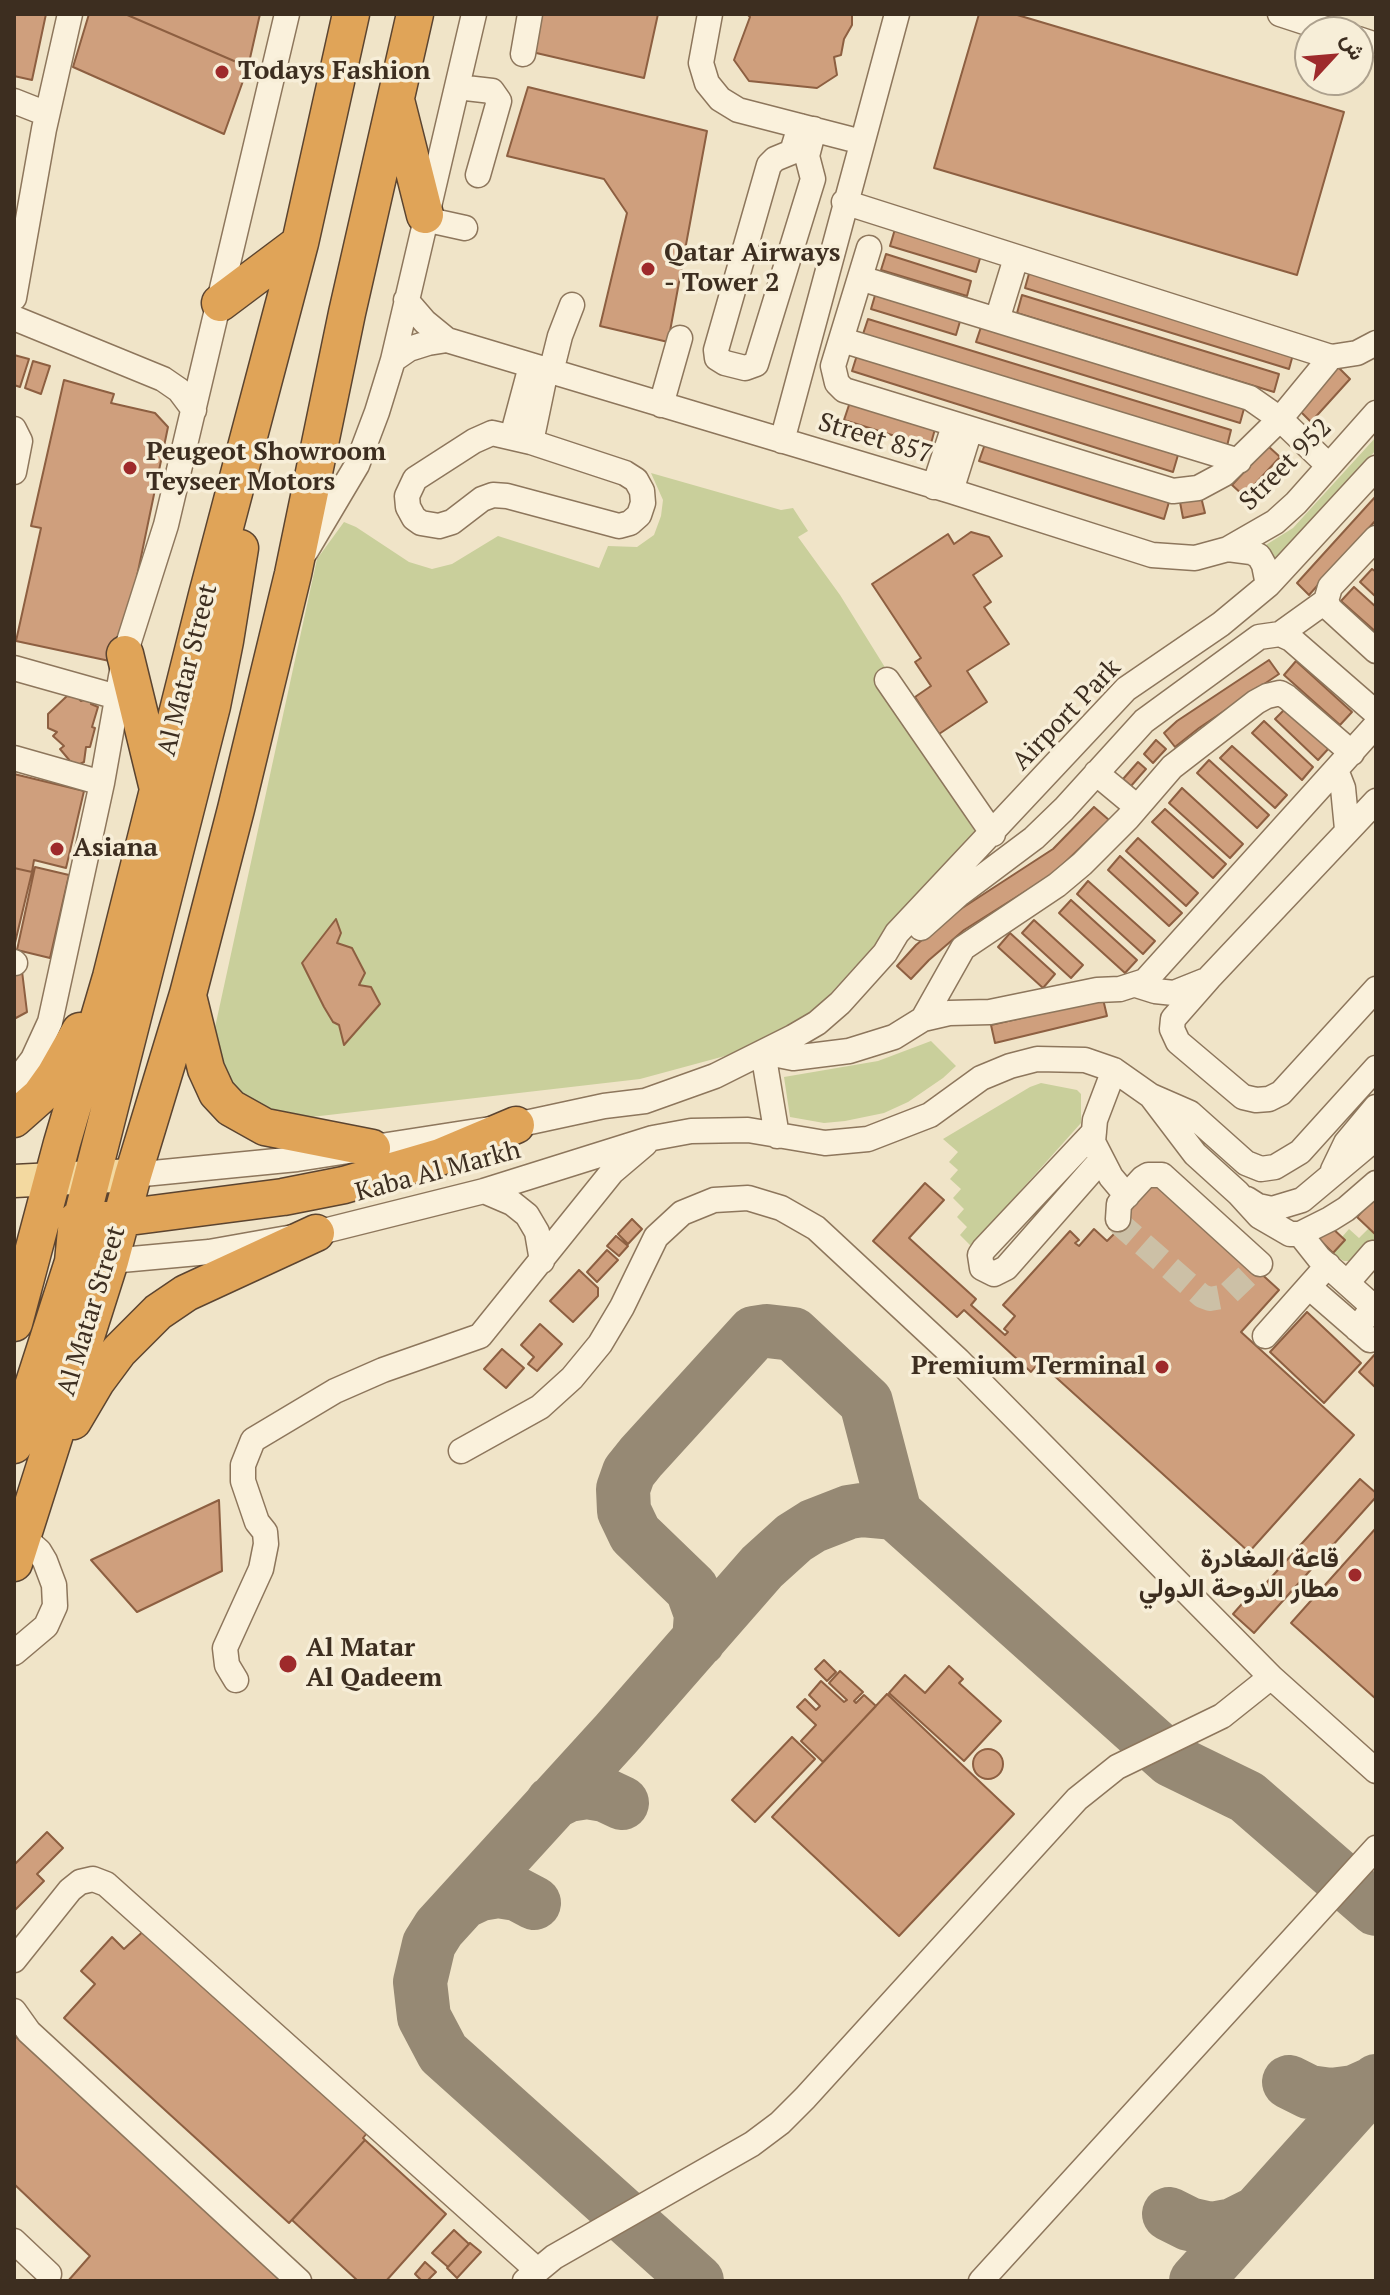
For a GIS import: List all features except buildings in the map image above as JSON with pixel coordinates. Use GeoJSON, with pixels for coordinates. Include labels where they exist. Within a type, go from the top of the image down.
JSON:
{"type":"FeatureCollection","features":[{"type":"Feature","properties":{"kind":"highway","name":"Al Matar Street"},"geometry":{"type":"LineString","coordinates":[[14,1323],[28,1223],[52,1180],[111,977],[300,243],[351,14]]}},
{"type":"Feature","properties":{"kind":"highway","name":"Al Matar Street"},"geometry":{"type":"LineString","coordinates":[[18,1550],[110,1261],[188,994],[293,574],[347,313],[415,14]]}},
{"type":"Feature","properties":{"kind":"highway"},"geometry":{"type":"LineString","coordinates":[[395,97],[425,217]]}},
{"type":"Feature","properties":{"kind":"highway"},"geometry":{"type":"LineString","coordinates":[[220,303],[300,243]]}},
{"type":"Feature","properties":{"kind":"highway"},"geometry":{"type":"LineString","coordinates":[[14,1445],[73,1262],[79,1225],[212,706],[270,353]]}},
{"type":"Feature","properties":{"kind":"highway"},"geometry":{"type":"LineString","coordinates":[[125,654],[158,790]]}},
{"type":"Feature","properties":{"kind":"highway"},"geometry":{"type":"LineString","coordinates":[[14,1119],[29,1107],[55,1075],[111,977]]}},
{"type":"Feature","properties":{"kind":"highway"},"geometry":{"type":"LineString","coordinates":[[188,994],[206,1069],[217,1093],[231,1108],[265,1127],[372,1148]]}},
{"type":"Feature","properties":{"kind":"highway"},"geometry":{"type":"LineString","coordinates":[[28,1223],[79,1225],[283,1197],[344,1185],[440,1157],[516,1125]]}},
{"type":"Feature","properties":{"kind":"highway"},"geometry":{"type":"LineString","coordinates":[[23,1261],[45,1241],[98,1217],[115,1204],[133,1175]]}},
{"type":"Feature","properties":{"kind":"highway"},"geometry":{"type":"LineString","coordinates":[[52,1180],[63,1186],[71,1196],[90,1250],[110,1261]]}},
{"type":"Feature","properties":{"kind":"highway"},"geometry":{"type":"LineString","coordinates":[[42,1474],[101,1375],[131,1336],[158,1312],[208,1282],[316,1233]]}},
{"type":"Feature","properties":{"kind":"main road"},"geometry":{"type":"LineString","coordinates":[[14,1181],[133,1175]]}},
{"type":"Feature","properties":{"kind":"main road"},"geometry":{"type":"LineString","coordinates":[[23,1261],[110,1261]]}},
{"type":"Feature","properties":{"kind":"street"},"geometry":{"type":"LineString","coordinates":[[14,298],[47,114],[70,14]]}},
{"type":"Feature","properties":{"kind":"street"},"geometry":{"type":"LineString","coordinates":[[14,1084],[33,1059],[50,1022],[102,783],[125,654],[166,525],[287,14]]}},
{"type":"Feature","properties":{"kind":"street","name":"Al Matar Street"},"geometry":{"type":"LineString","coordinates":[[293,574],[368,443],[393,360],[474,14]]}},
{"type":"Feature","properties":{"kind":"street"},"geometry":{"type":"LineString","coordinates":[[523,54],[530,14]]}},
{"type":"Feature","properties":{"kind":"street"},"geometry":{"type":"LineString","coordinates":[[710,14],[701,63],[707,83],[720,99],[738,110],[862,142]]}},
{"type":"Feature","properties":{"kind":"street"},"geometry":{"type":"LineString","coordinates":[[782,441],[897,14]]}},
{"type":"Feature","properties":{"kind":"street"},"geometry":{"type":"LineString","coordinates":[[457,87],[492,91],[499,101],[478,175]]}},
{"type":"Feature","properties":{"kind":"street"},"geometry":{"type":"LineString","coordinates":[[14,101],[47,114]]}},
{"type":"Feature","properties":{"kind":"street"},"geometry":{"type":"LineString","coordinates":[[807,128],[807,156],[813,176],[756,364],[745,368],[725,363],[717,358],[716,350],[769,165],[792,152],[807,128]]}},
{"type":"Feature","properties":{"kind":"street"},"geometry":{"type":"LineString","coordinates":[[844,202],[1331,357],[1357,353],[1376,343]]}},
{"type":"Feature","properties":{"kind":"street"},"geometry":{"type":"LineString","coordinates":[[425,217],[465,228]]}},
{"type":"Feature","properties":{"kind":"street"},"geometry":{"type":"LineString","coordinates":[[869,248],[833,374],[844,390],[1173,491],[1187,491],[1212,482],[1239,461],[1331,357]]}},
{"type":"Feature","properties":{"kind":"street"},"geometry":{"type":"LineString","coordinates":[[997,320],[1016,258]]}},
{"type":"Feature","properties":{"kind":"street"},"geometry":{"type":"LineString","coordinates":[[860,278],[1250,398],[1324,471]]}},
{"type":"Feature","properties":{"kind":"street","name":"Street 857"},"geometry":{"type":"LineString","coordinates":[[406,300],[425,322],[447,340],[1152,555],[1195,558],[1228,549]]}},
{"type":"Feature","properties":{"kind":"street"},"geometry":{"type":"LineString","coordinates":[[521,440],[543,369],[572,305]]}},
{"type":"Feature","properties":{"kind":"street"},"geometry":{"type":"LineString","coordinates":[[14,318],[163,379],[179,390],[194,410]]}},
{"type":"Feature","properties":{"kind":"street"},"geometry":{"type":"LineString","coordinates":[[661,405],[680,338]]}},
{"type":"Feature","properties":{"kind":"street"},"geometry":{"type":"LineString","coordinates":[[393,360],[409,349],[447,340]]}},
{"type":"Feature","properties":{"kind":"street"},"geometry":{"type":"LineString","coordinates":[[842,340],[1239,461]]}},
{"type":"Feature","properties":{"kind":"street"},"geometry":{"type":"LineString","coordinates":[[163,379],[205,364]]}},
{"type":"Feature","properties":{"kind":"street","name":"Street 952"},"geometry":{"type":"LineString","coordinates":[[1228,549],[1275,522],[1376,413]]}},
{"type":"Feature","properties":{"kind":"street"},"geometry":{"type":"LineString","coordinates":[[943,489],[962,428]]}},
{"type":"Feature","properties":{"kind":"street"},"geometry":{"type":"LineString","coordinates":[[14,429],[20,436],[14,472]]}},
{"type":"Feature","properties":{"kind":"street"},"geometry":{"type":"LineString","coordinates":[[492,433],[521,440],[625,473],[636,480],[642,491],[643,503],[639,515],[630,523],[619,526],[493,495],[482,499],[452,522],[439,526],[421,523],[414,518],[407,496],[415,479],[492,433]]}},
{"type":"Feature","properties":{"kind":"street","name":"Airport Park"},"geometry":{"type":"LineString","coordinates":[[763,1052],[817,1023],[840,1003],[885,953],[897,933],[1126,689],[1221,624],[1268,585],[1376,468]]}},
{"type":"Feature","properties":{"kind":"street"},"geometry":{"type":"LineString","coordinates":[[1376,538],[1330,587],[1326,601],[1330,609],[1376,651]]}},
{"type":"Feature","properties":{"kind":"street"},"geometry":{"type":"LineString","coordinates":[[1228,549],[1259,556],[1268,585]]}},
{"type":"Feature","properties":{"kind":"street","name":"Airport Park"},"geometry":{"type":"LineString","coordinates":[[885,953],[908,939],[958,895],[1034,838],[1144,721],[1249,642],[1269,634],[1280,634],[1326,601]]}},
{"type":"Feature","properties":{"kind":"street"},"geometry":{"type":"LineString","coordinates":[[1280,634],[1301,646],[1376,713]]}},
{"type":"Feature","properties":{"kind":"street"},"geometry":{"type":"LineString","coordinates":[[14,668],[117,697]]}},
{"type":"Feature","properties":{"kind":"street"},"geometry":{"type":"LineString","coordinates":[[887,680],[993,834]]}},
{"type":"Feature","properties":{"kind":"street"},"geometry":{"type":"LineString","coordinates":[[923,1019],[957,957],[972,941],[1057,885],[1100,848],[1172,767],[1205,739],[1267,696],[1280,693],[1287,697],[1344,761],[1347,829]]}},
{"type":"Feature","properties":{"kind":"street"},"geometry":{"type":"LineString","coordinates":[[1136,985],[1154,972],[1376,725]]}},
{"type":"Feature","properties":{"kind":"street"},"geometry":{"type":"LineString","coordinates":[[14,758],[102,783]]}},
{"type":"Feature","properties":{"kind":"street"},"geometry":{"type":"LineString","coordinates":[[1096,773],[1137,807]]}},
{"type":"Feature","properties":{"kind":"street"},"geometry":{"type":"LineString","coordinates":[[1376,801],[1173,1019],[1174,1037],[1243,1097],[1269,1099],[1281,1093],[1376,989]]}},
{"type":"Feature","properties":{"kind":"street"},"geometry":{"type":"LineString","coordinates":[[1209,978],[1174,993],[1136,985],[990,1012],[949,1013],[923,1019],[894,1037],[849,1051],[793,1058],[763,1052],[777,1136],[825,1143],[868,1139],[930,1115],[981,1078],[1010,1066],[1037,1059],[1085,1060],[1114,1070],[1151,1096],[1190,1113],[1246,1163],[1261,1169],[1275,1167],[1300,1152],[1376,1068]]}},
{"type":"Feature","properties":{"kind":"street","name":"Kaba Al Markh"},"geometry":{"type":"LineString","coordinates":[[133,1175],[297,1159],[516,1125],[604,1106],[645,1101],[715,1076],[763,1052]]}},
{"type":"Feature","properties":{"kind":"street"},"geometry":{"type":"LineString","coordinates":[[1114,1070],[1097,1113],[1093,1142],[1122,1208],[1148,1175],[1162,1175],[1258,1266],[1295,1234],[1346,1209],[1376,1183]]}},
{"type":"Feature","properties":{"kind":"street"},"geometry":{"type":"LineString","coordinates":[[1151,1096],[1195,1154],[1259,1216],[1295,1234],[1370,1306],[1363,1334],[1309,1287]]}},
{"type":"Feature","properties":{"kind":"street"},"geometry":{"type":"LineString","coordinates":[[1330,1176],[1346,1143],[1376,1107]]}},
{"type":"Feature","properties":{"kind":"street","name":"Kaba Al Markh"},"geometry":{"type":"LineString","coordinates":[[110,1261],[209,1252],[316,1233],[484,1191],[653,1138],[714,1129],[748,1130],[777,1136]]}},
{"type":"Feature","properties":{"kind":"street"},"geometry":{"type":"LineString","coordinates":[[1094,1132],[984,1249],[979,1262],[982,1268],[994,1274],[1006,1268],[1101,1160]]}},
{"type":"Feature","properties":{"kind":"street"},"geometry":{"type":"LineString","coordinates":[[236,1680],[227,1665],[225,1648],[261,1569],[266,1544],[265,1532],[257,1522],[243,1481],[243,1465],[253,1440],[335,1391],[383,1370],[480,1336],[612,1172],[653,1138]]}},
{"type":"Feature","properties":{"kind":"street"},"geometry":{"type":"LineString","coordinates":[[1238,1193],[1258,1206],[1272,1209],[1287,1206],[1302,1200],[1376,1138]]}},
{"type":"Feature","properties":{"kind":"street"},"geometry":{"type":"LineString","coordinates":[[484,1191],[512,1203],[527,1215],[537,1232],[542,1261]]}},
{"type":"Feature","properties":{"kind":"street"},"geometry":{"type":"LineString","coordinates":[[461,1451],[540,1407],[572,1378],[600,1344],[656,1237],[682,1213],[714,1200],[748,1198],[781,1208],[816,1228],[958,1360],[1271,1677],[1376,1771]]}},
{"type":"Feature","properties":{"kind":"street"},"geometry":{"type":"LineString","coordinates":[[1347,1283],[1373,1253]]}},
{"type":"Feature","properties":{"kind":"street"},"geometry":{"type":"LineString","coordinates":[[1265,1336],[1328,1265]]}},
{"type":"Feature","properties":{"kind":"street","name":"Al Matar Street"},"geometry":{"type":"LineString","coordinates":[[14,1653],[46,1626],[55,1606],[54,1585],[39,1551],[18,1550]]}},
{"type":"Feature","properties":{"kind":"street"},"geometry":{"type":"LineString","coordinates":[[14,1960],[70,1890],[80,1882],[93,1879],[106,1884],[531,2275],[752,2144],[780,2123],[1077,1799],[1117,1767],[1222,1716],[1271,1677]]}},
{"type":"Feature","properties":{"kind":"street"},"geometry":{"type":"LineString","coordinates":[[981,2281],[1376,1848]]}},
{"type":"Feature","properties":{"kind":"street"},"geometry":{"type":"LineString","coordinates":[[14,2011],[29,2032],[299,2281]]}},
{"type":"Feature","properties":{"kind":"street"},"geometry":{"type":"LineString","coordinates":[[16,2246],[49,2274]]}},
{"type":"Feature","properties":{"kind":"green space"},"geometry":{"type":"Polygon","coordinates":[[[1376,437],[1376,450],[1273,564],[1261,548],[1293,528],[1376,437]]]}},
{"type":"Feature","properties":{"kind":"green space"},"geometry":{"type":"Polygon","coordinates":[[[651,473],[781,510],[793,508],[808,531],[798,537],[840,595],[886,669],[880,690],[976,833],[820,1005],[768,1040],[725,1056],[640,1079],[268,1122],[229,1093],[214,1032],[317,559],[344,522],[409,562],[432,569],[452,564],[498,536],[599,568],[608,546],[637,547],[654,535],[663,500],[651,473]]]}},
{"type":"Feature","properties":{"kind":"green space"},"geometry":{"type":"Polygon","coordinates":[[[931,1041],[956,1066],[908,1102],[884,1113],[845,1121],[824,1123],[790,1117],[784,1077],[878,1061],[931,1041]]]}},
{"type":"Feature","properties":{"kind":"green space"},"geometry":{"type":"Polygon","coordinates":[[[1041,1083],[1077,1090],[1081,1094],[1081,1123],[971,1246],[960,1235],[967,1227],[957,1217],[964,1209],[953,1198],[961,1189],[950,1179],[958,1170],[949,1162],[958,1152],[943,1139],[1041,1083]]]}},
{"type":"Feature","properties":{"kind":"green space"},"geometry":{"type":"Polygon","coordinates":[[[1369,1228],[1376,1235],[1376,1247],[1353,1261],[1344,1261],[1335,1256],[1333,1253],[1344,1241],[1342,1237],[1349,1229],[1359,1238],[1369,1228]]]}},
{"type":"Feature","properties":{"kind":"taxiway"},"geometry":{"type":"LineString","coordinates":[[699,1640],[701,1614],[692,1589],[635,1534],[624,1511],[623,1489],[629,1472],[641,1457],[754,1333],[793,1334],[866,1402],[895,1513]]}},
{"type":"Feature","properties":{"kind":"taxiway"},"geometry":{"type":"LineString","coordinates":[[697,2281],[443,2053],[424,2017],[420,1982],[429,1944],[439,1928],[616,1734],[762,1567],[794,1538],[813,1526],[849,1512],[895,1513],[1171,1760],[1247,1797],[1376,1909]]}},
{"type":"Feature","properties":{"kind":"taxiway"},"geometry":{"type":"LineString","coordinates":[[552,1803],[568,1795],[587,1792],[605,1795],[622,1803]]}},
{"type":"Feature","properties":{"kind":"taxiway"},"geometry":{"type":"LineString","coordinates":[[463,1902],[480,1894],[498,1891],[517,1894],[534,1903]]}},
{"type":"Feature","properties":{"kind":"taxiway"},"geometry":{"type":"LineString","coordinates":[[1196,2281],[1376,2081]]}},
{"type":"Feature","properties":{"kind":"taxiway"},"geometry":{"type":"LineString","coordinates":[[1289,2082],[1309,2092],[1331,2095],[1354,2092],[1374,2083]]}},
{"type":"Feature","properties":{"kind":"taxiway"},"geometry":{"type":"LineString","coordinates":[[1169,2214],[1189,2224],[1211,2229],[1233,2225],[1257,2213]]}},
{"type":"Feature","properties":{"kind":"tunnel"},"geometry":{"type":"LineString","coordinates":[[1118,1219],[1202,1296],[1210,1299],[1226,1296],[1255,1268]]}},
{"type":"Feature","properties":{"kind":"place","name":"Todays Fashion"},"geometry":{"type":"Point","coordinates":[222,72]}},
{"type":"Feature","properties":{"kind":"place","name":"Qatar Airways - Tower 2"},"geometry":{"type":"Point","coordinates":[648,269]}},
{"type":"Feature","properties":{"kind":"place","name":"Peugeot Showroom Teyseer Motors"},"geometry":{"type":"Point","coordinates":[130,468]}},
{"type":"Feature","properties":{"kind":"place","name":"Asiana"},"geometry":{"type":"Point","coordinates":[57,849]}},
{"type":"Feature","properties":{"kind":"place","name":"Premium Terminal"},"geometry":{"type":"Point","coordinates":[1162,1367]}},
{"type":"Feature","properties":{"kind":"place","name":"قاعة المغادرة مطار الدوحة الدولي"},"geometry":{"type":"Point","coordinates":[1355,1575]}},
{"type":"Feature","properties":{"kind":"place","name":"Al Matar Al Qadeem"},"geometry":{"type":"Point","coordinates":[288,1664]}}]}
